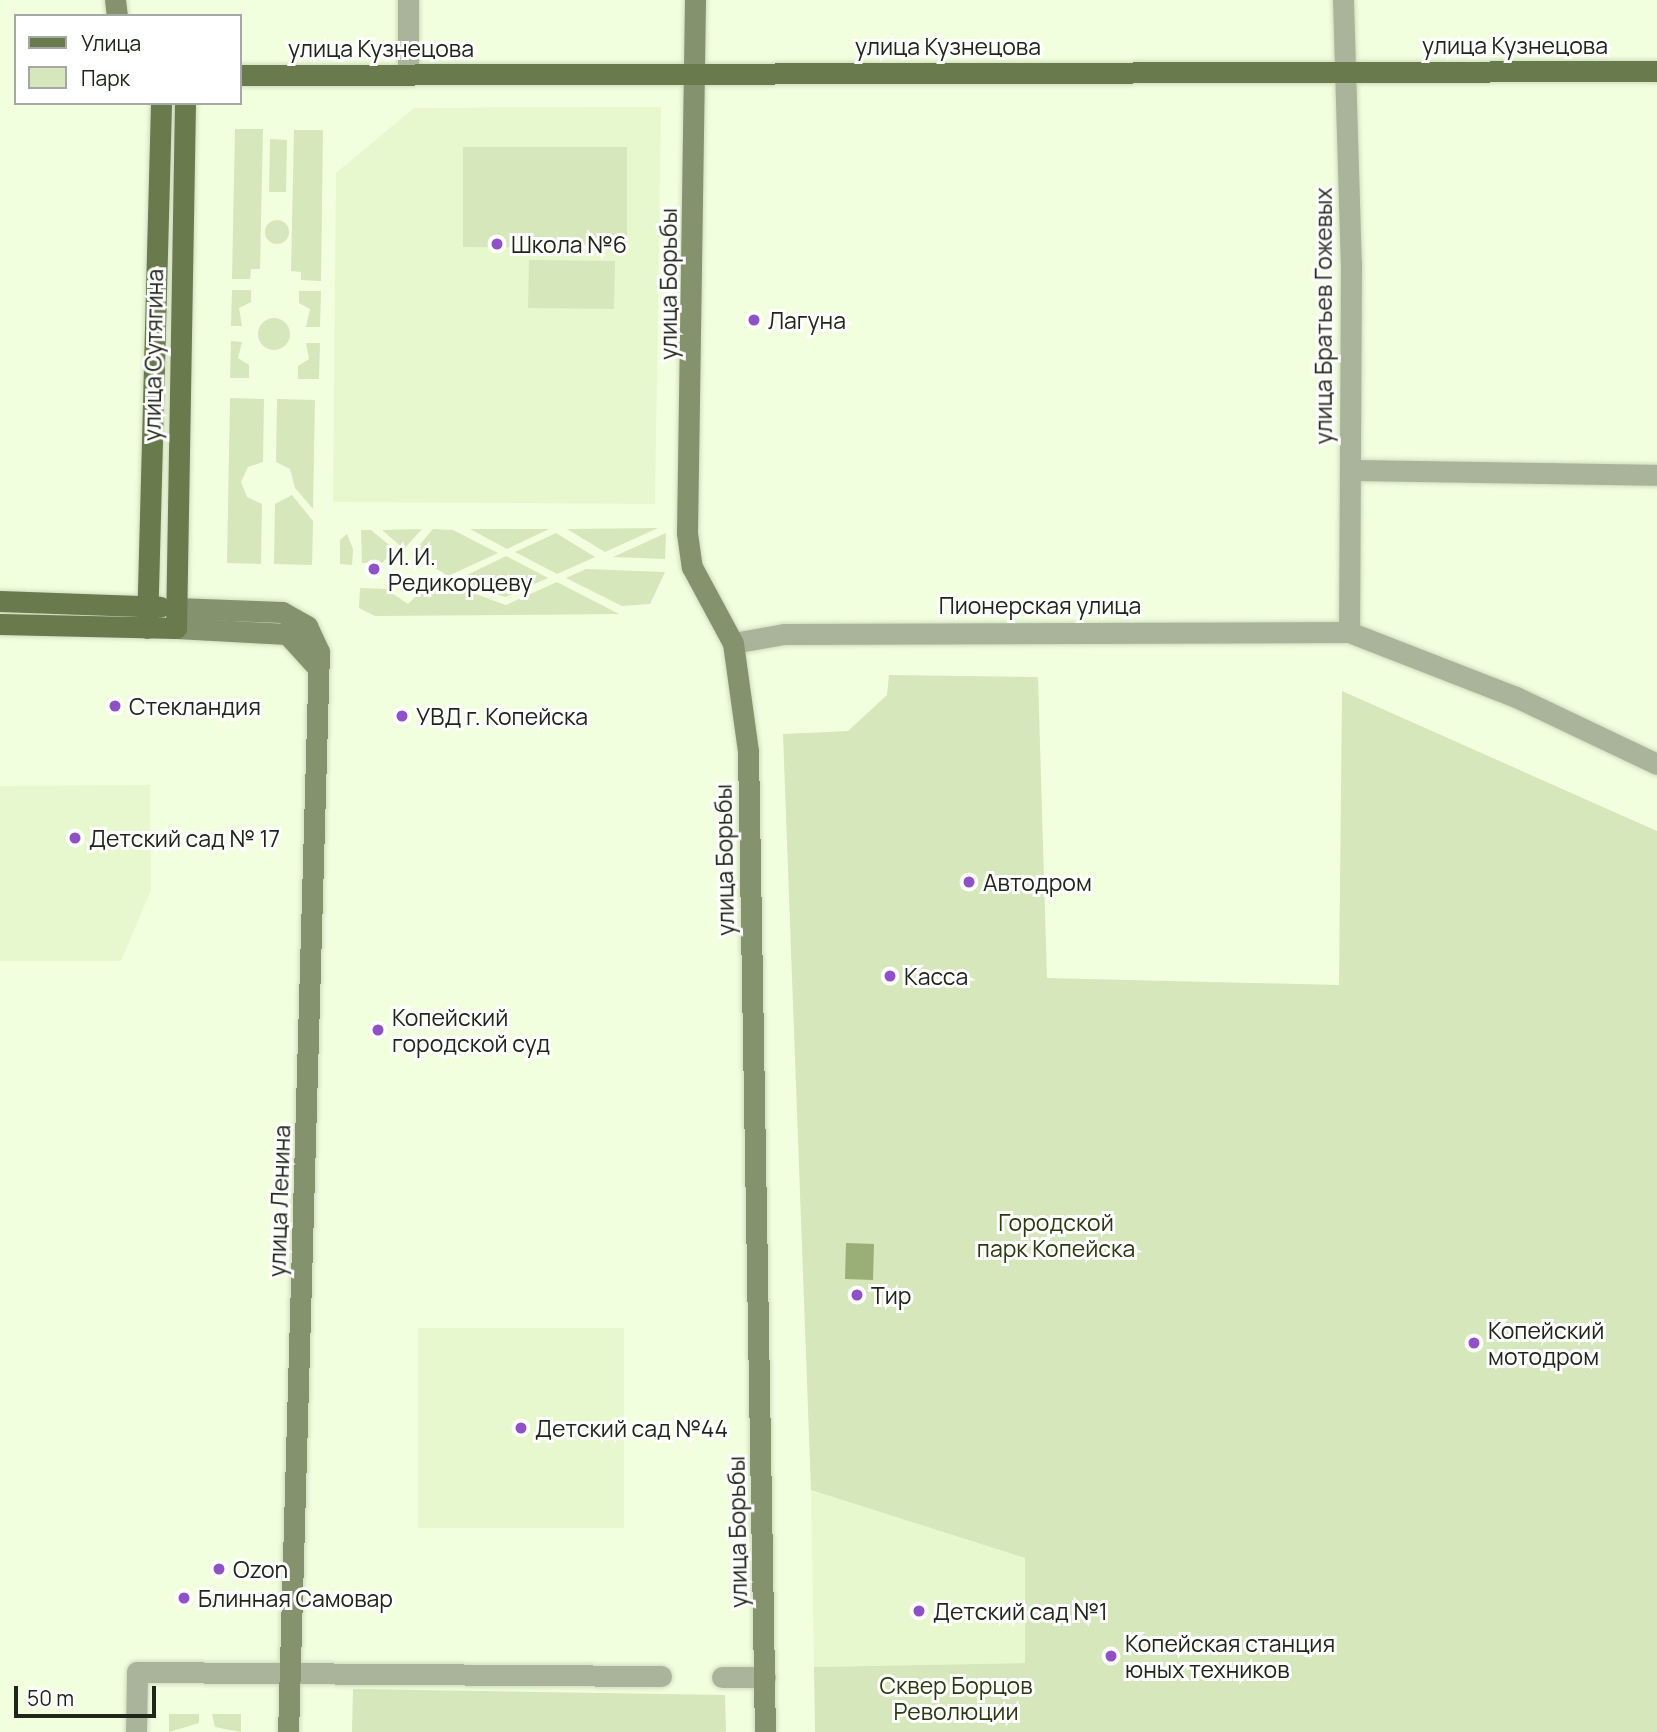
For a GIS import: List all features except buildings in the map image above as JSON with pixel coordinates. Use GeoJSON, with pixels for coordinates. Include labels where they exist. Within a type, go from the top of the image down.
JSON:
{"type":"FeatureCollection","features":[{"type":"Feature","properties":{"kind":"main road","name":"улица Кузнецова"},"geometry":{"type":"LineString","coordinates":[[242,75],[1657,71]]}},
{"type":"Feature","properties":{"kind":"main road","name":"улица Сутягина"},"geometry":{"type":"LineString","coordinates":[[148,617],[161,105]]}},
{"type":"Feature","properties":{"kind":"main road","name":"улица Сутягина"},"geometry":{"type":"LineString","coordinates":[[176,618],[185,105]]}},
{"type":"Feature","properties":{"kind":"main road"},"geometry":{"type":"LineString","coordinates":[[0,601],[176,618]]}},
{"type":"Feature","properties":{"kind":"main road"},"geometry":{"type":"LineString","coordinates":[[0,624],[148,617]]}},
{"type":"Feature","properties":{"kind":"street"},"geometry":{"type":"LineString","coordinates":[[408,0],[408,74]]}},
{"type":"Feature","properties":{"kind":"street","name":"улица Борьбы"},"geometry":{"type":"LineString","coordinates":[[695,0],[687,533],[697,578],[733,643],[748,751],[765,1732]]}},
{"type":"Feature","properties":{"kind":"street","name":"улица Братьев Гожевых"},"geometry":{"type":"LineString","coordinates":[[1343,0],[1347,72],[1349,632]]}},
{"type":"Feature","properties":{"kind":"street"},"geometry":{"type":"LineString","coordinates":[[1350,470],[1657,475]]}},
{"type":"Feature","properties":{"kind":"street","name":"улица Ленина"},"geometry":{"type":"LineString","coordinates":[[176,618],[261,609],[297,618],[315,636],[319,673],[288,1732]]}},
{"type":"Feature","properties":{"kind":"street"},"geometry":{"type":"LineString","coordinates":[[1349,632],[1516,697],[1657,764]]}},
{"type":"Feature","properties":{"kind":"street","name":"Пионерская улица"},"geometry":{"type":"LineString","coordinates":[[733,643],[785,634],[1349,632]]}},
{"type":"Feature","properties":{"kind":"street"},"geometry":{"type":"LineString","coordinates":[[136,1732],[137,1672],[661,1676]]}},
{"type":"Feature","properties":{"kind":"street"},"geometry":{"type":"LineString","coordinates":[[722,1677],[765,1676]]}},
{"type":"Feature","properties":{"kind":"shaded area","name":"Школа №6"},"geometry":{"type":"Polygon","coordinates":[[[661,107],[655,504],[333,502],[336,173],[414,108],[661,107]]]}},
{"type":"Feature","properties":{"kind":"shaded area","name":"Детский сад № 17"},"geometry":{"type":"Polygon","coordinates":[[[150,785],[151,890],[121,961],[0,961],[0,786],[150,785]]]}},
{"type":"Feature","properties":{"kind":"shaded area"},"geometry":{"type":"Polygon","coordinates":[[[846,1243],[874,1244],[873,1280],[845,1279],[846,1243]]]}},
{"type":"Feature","properties":{"kind":"shaded area","name":"Детский сад №44"},"geometry":{"type":"Polygon","coordinates":[[[418,1328],[624,1328],[624,1528],[418,1528],[418,1328]]]}},
{"type":"Feature","properties":{"kind":"shaded area","name":"Детский сад №1"},"geometry":{"type":"Polygon","coordinates":[[[811,1490],[1025,1558],[1025,1663],[814,1667],[811,1490]]]}},
{"type":"Feature","properties":{"kind":"green space"},"geometry":{"type":"Polygon","coordinates":[[[235,129],[263,129],[260,269],[251,269],[250,279],[232,279],[235,129]]]}},
{"type":"Feature","properties":{"kind":"green space"},"geometry":{"type":"Polygon","coordinates":[[[294,130],[323,130],[321,281],[301,280],[301,272],[291,271],[294,130]]]}},
{"type":"Feature","properties":{"kind":"green space"},"geometry":{"type":"Polygon","coordinates":[[[270,139],[287,140],[286,192],[269,192],[270,139]]]}},
{"type":"Feature","properties":{"kind":"green space"},"geometry":{"type":"Polygon","coordinates":[[[463,147],[627,147],[627,248],[463,247],[463,147]]]}},
{"type":"Feature","properties":{"kind":"green space"},"geometry":{"type":"Polygon","coordinates":[[[277,220],[285,224],[289,232],[285,240],[277,244],[269,240],[265,232],[269,224],[277,220]]]}},
{"type":"Feature","properties":{"kind":"green space"},"geometry":{"type":"Polygon","coordinates":[[[529,260],[615,261],[614,309],[528,308],[529,260]]]}},
{"type":"Feature","properties":{"kind":"green space"},"geometry":{"type":"Polygon","coordinates":[[[232,290],[251,290],[251,302],[239,308],[242,326],[231,326],[232,290]]]}},
{"type":"Feature","properties":{"kind":"green space"},"geometry":{"type":"Polygon","coordinates":[[[299,291],[321,291],[320,327],[306,327],[310,309],[299,303],[299,291]]]}},
{"type":"Feature","properties":{"kind":"green space"},"geometry":{"type":"Polygon","coordinates":[[[274,318],[285,323],[290,334],[285,345],[274,350],[263,345],[258,334],[263,323],[274,318]]]}},
{"type":"Feature","properties":{"kind":"green space"},"geometry":{"type":"Polygon","coordinates":[[[231,341],[242,342],[238,358],[249,365],[249,378],[230,378],[231,341]]]}},
{"type":"Feature","properties":{"kind":"green space"},"geometry":{"type":"Polygon","coordinates":[[[306,343],[320,343],[319,379],[298,379],[298,366],[309,359],[306,343]]]}},
{"type":"Feature","properties":{"kind":"green space"},"geometry":{"type":"Polygon","coordinates":[[[230,398],[264,399],[263,462],[248,467],[241,482],[247,497],[262,504],[261,564],[227,563],[230,398]]]}},
{"type":"Feature","properties":{"kind":"green space"},"geometry":{"type":"Polygon","coordinates":[[[277,399],[315,400],[313,509],[295,488],[290,469],[276,462],[277,399]]]}},
{"type":"Feature","properties":{"kind":"green space"},"geometry":{"type":"Polygon","coordinates":[[[292,495],[313,521],[312,565],[274,564],[275,504],[292,495]]]}},
{"type":"Feature","properties":{"kind":"green space"},"geometry":{"type":"Polygon","coordinates":[[[658,528],[605,552],[567,529],[658,528]]]}},
{"type":"Feature","properties":{"kind":"green space"},"geometry":{"type":"Polygon","coordinates":[[[422,529],[404,549],[382,530],[422,529]]]}},
{"type":"Feature","properties":{"kind":"green space"},"geometry":{"type":"Polygon","coordinates":[[[433,529],[453,530],[498,553],[448,576],[412,554],[433,529]]]}},
{"type":"Feature","properties":{"kind":"green space"},"geometry":{"type":"Polygon","coordinates":[[[470,529],[549,529],[507,549],[470,529]]]}},
{"type":"Feature","properties":{"kind":"green space"},"geometry":{"type":"Polygon","coordinates":[[[361,530],[371,530],[395,550],[382,563],[362,563],[361,530]]]}},
{"type":"Feature","properties":{"kind":"green space"},"geometry":{"type":"Polygon","coordinates":[[[556,533],[595,557],[557,574],[515,552],[556,533]]]}},
{"type":"Feature","properties":{"kind":"green space"},"geometry":{"type":"Polygon","coordinates":[[[666,533],[665,559],[613,557],[666,533]]]}},
{"type":"Feature","properties":{"kind":"green space"},"geometry":{"type":"Polygon","coordinates":[[[347,534],[353,549],[352,565],[340,564],[340,540],[347,534]]]}},
{"type":"Feature","properties":{"kind":"green space"},"geometry":{"type":"Polygon","coordinates":[[[506,556],[548,578],[505,597],[457,580],[506,556]]]}},
{"type":"Feature","properties":{"kind":"green space"},"geometry":{"type":"Polygon","coordinates":[[[586,569],[665,572],[650,604],[622,606],[566,578],[586,569]]]}},
{"type":"Feature","properties":{"kind":"green space"},"geometry":{"type":"Polygon","coordinates":[[[434,579],[506,605],[557,582],[619,614],[375,616],[359,608],[360,588],[386,589],[408,604],[434,579]]]}},
{"type":"Feature","properties":{"kind":"green space"},"geometry":{"type":"Polygon","coordinates":[[[889,675],[1038,677],[1047,978],[1339,985],[1342,691],[1657,831],[1657,1732],[815,1732],[814,1667],[1025,1663],[1025,1558],[811,1490],[783,734],[848,731],[887,695],[889,675]]]}},
{"type":"Feature","properties":{"kind":"green space"},"geometry":{"type":"Polygon","coordinates":[[[353,1689],[725,1695],[726,1732],[352,1732],[353,1689]]]}},
{"type":"Feature","properties":{"kind":"green space"},"geometry":{"type":"Polygon","coordinates":[[[169,1714],[199,1714],[199,1723],[169,1732],[169,1714]]]}},
{"type":"Feature","properties":{"kind":"green space"},"geometry":{"type":"Polygon","coordinates":[[[212,1714],[241,1714],[241,1732],[215,1727],[212,1714]]]}},
{"type":"Feature","properties":{"kind":"place","name":"Школа №6"},"geometry":{"type":"Point","coordinates":[497,244]}},
{"type":"Feature","properties":{"kind":"place","name":"Лагуна"},"geometry":{"type":"Point","coordinates":[754,320]}},
{"type":"Feature","properties":{"kind":"place","name":"И. И. Редикорцеву"},"geometry":{"type":"Point","coordinates":[374,569]}},
{"type":"Feature","properties":{"kind":"place","name":"Стекландия"},"geometry":{"type":"Point","coordinates":[115,706]}},
{"type":"Feature","properties":{"kind":"place","name":"УВД г. Копейска"},"geometry":{"type":"Point","coordinates":[402,716]}},
{"type":"Feature","properties":{"kind":"place","name":"Детский сад № 17"},"geometry":{"type":"Point","coordinates":[75,838]}},
{"type":"Feature","properties":{"kind":"place","name":"Автодром"},"geometry":{"type":"Point","coordinates":[969,882]}},
{"type":"Feature","properties":{"kind":"place","name":"Касса"},"geometry":{"type":"Point","coordinates":[890,976]}},
{"type":"Feature","properties":{"kind":"place","name":"Копейский городской суд"},"geometry":{"type":"Point","coordinates":[378,1030]}},
{"type":"Feature","properties":{"kind":"place","name":"Тир"},"geometry":{"type":"Point","coordinates":[857,1295]}},
{"type":"Feature","properties":{"kind":"place","name":"Копейский мотодром"},"geometry":{"type":"Point","coordinates":[1474,1343]}},
{"type":"Feature","properties":{"kind":"place","name":"Детский сад №44"},"geometry":{"type":"Point","coordinates":[521,1428]}},
{"type":"Feature","properties":{"kind":"place","name":"Ozon"},"geometry":{"type":"Point","coordinates":[219,1569]}},
{"type":"Feature","properties":{"kind":"place","name":"Блинная Самовар"},"geometry":{"type":"Point","coordinates":[184,1598]}},
{"type":"Feature","properties":{"kind":"place","name":"Детский сад №1"},"geometry":{"type":"Point","coordinates":[919,1611]}},
{"type":"Feature","properties":{"kind":"place","name":"Копейская станция юных техников"},"geometry":{"type":"Point","coordinates":[1111,1656]}},
{"type":"Feature","properties":{"kind":"park label","name":"Городской парк Копейска"},"geometry":{"type":"Point","coordinates":[1056,1235]}},
{"type":"Feature","properties":{"kind":"park label","name":"Сквер Борцов Революции"},"geometry":{"type":"Point","coordinates":[956,1698]}}]}
